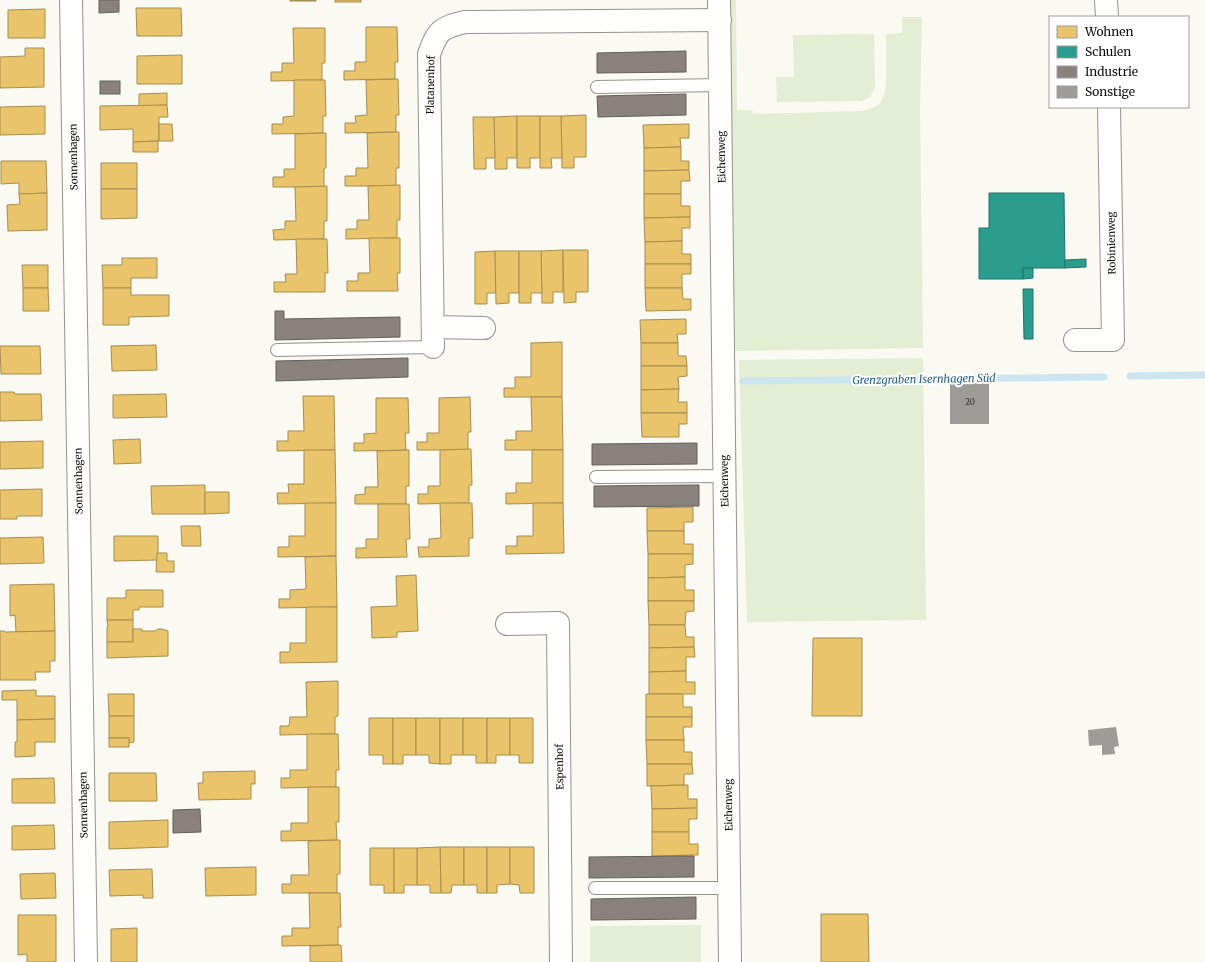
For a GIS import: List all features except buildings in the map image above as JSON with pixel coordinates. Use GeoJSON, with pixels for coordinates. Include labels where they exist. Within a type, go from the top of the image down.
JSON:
{"type":"FeatureCollection","features":[{"type":"Feature","properties":{"kind":"street","name":"Sonnenhagen"},"geometry":{"type":"LineString","coordinates":[[71,0],[86,962]]}},
{"type":"Feature","properties":{"kind":"street"},"geometry":{"type":"LineString","coordinates":[[1106,0],[1107,16]]}},
{"type":"Feature","properties":{"kind":"street","name":"Eichenweg"},"geometry":{"type":"LineString","coordinates":[[719,10],[730,962]]}},
{"type":"Feature","properties":{"kind":"street","name":"Platanenhof"},"geometry":{"type":"LineString","coordinates":[[433,337],[430,188],[430,54],[435,37],[446,26],[465,22],[719,10]]}},
{"type":"Feature","properties":{"kind":"street","name":"Robinienweg"},"geometry":{"type":"LineString","coordinates":[[1075,340],[1113,340],[1109,108]]}},
{"type":"Feature","properties":{"kind":"street"},"geometry":{"type":"LineString","coordinates":[[433,337],[484,328]]}},
{"type":"Feature","properties":{"kind":"street","name":"Espenhof"},"geometry":{"type":"LineString","coordinates":[[507,624],[558,623],[561,962]]}},
{"type":"Feature","properties":{"kind":"lane"},"geometry":{"type":"LineString","coordinates":[[597,87],[720,85]]}},
{"type":"Feature","properties":{"kind":"lane"},"geometry":{"type":"LineString","coordinates":[[277,350],[433,337]]}},
{"type":"Feature","properties":{"kind":"lane"},"geometry":{"type":"LineString","coordinates":[[596,477],[724,476]]}},
{"type":"Feature","properties":{"kind":"lane"},"geometry":{"type":"LineString","coordinates":[[595,888],[730,888]]}},
{"type":"Feature","properties":{"kind":"green space"},"geometry":{"type":"Polygon","coordinates":[[[730,0],[736,0],[737,110],[752,110],[753,114],[862,111],[876,106],[882,101],[886,86],[886,34],[902,33],[902,17],[922,17],[920,110],[923,348],[735,351],[730,0]]]}},
{"type":"Feature","properties":{"kind":"green space"},"geometry":{"type":"Polygon","coordinates":[[[874,34],[875,88],[870,97],[862,101],[777,102],[776,77],[794,77],[793,35],[874,34]]]}},
{"type":"Feature","properties":{"kind":"green space"},"geometry":{"type":"Polygon","coordinates":[[[923,358],[926,620],[747,622],[739,360],[923,358]]]}},
{"type":"Feature","properties":{"kind":"green space"},"geometry":{"type":"Polygon","coordinates":[[[701,925],[701,962],[590,962],[590,926],[701,925]]]}},
{"type":"Feature","properties":{"kind":"waterway","name":"Grenzgraben Isernhagen Süd"},"geometry":{"type":"LineString","coordinates":[[1130,376],[1205,375]]}},
{"type":"Feature","properties":{"kind":"waterway","name":"Grenzgraben Isernhagen Süd"},"geometry":{"type":"LineString","coordinates":[[743,381],[1104,377]]}}]}
